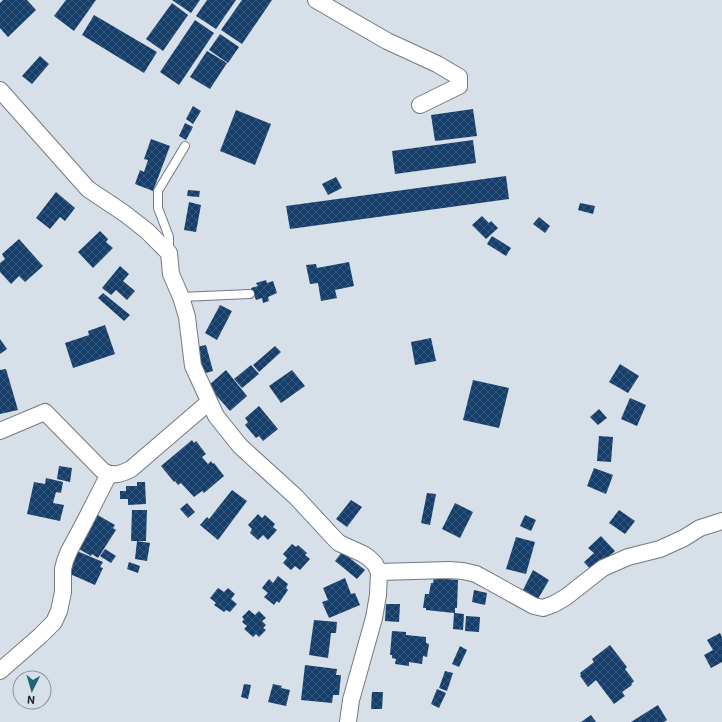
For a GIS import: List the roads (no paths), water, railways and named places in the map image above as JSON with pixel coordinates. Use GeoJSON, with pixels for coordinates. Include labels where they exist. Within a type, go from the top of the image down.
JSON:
{"type":"FeatureCollection","features":[{"type":"Feature","properties":{"kind":"street"},"geometry":{"type":"LineString","coordinates":[[316,0],[387,41],[437,64],[459,77],[459,86],[420,105]]}},
{"type":"Feature","properties":{"kind":"street"},"geometry":{"type":"LineString","coordinates":[[0,90],[88,189],[124,213],[147,231],[169,253],[171,274],[181,297],[187,317],[193,366],[216,416],[240,446],[296,497],[339,543],[363,554],[376,564],[379,572],[378,595],[374,618],[351,700],[348,722]]}},
{"type":"Feature","properties":{"kind":"street"},"geometry":{"type":"LineString","coordinates":[[0,431],[45,412],[93,463],[109,474],[118,475],[131,469],[209,402]]}},
{"type":"Feature","properties":{"kind":"street"},"geometry":{"type":"LineString","coordinates":[[0,671],[54,622],[59,611],[65,561],[109,474]]}},
{"type":"Feature","properties":{"kind":"street"},"geometry":{"type":"LineString","coordinates":[[379,572],[463,571],[476,574],[534,606],[543,608],[566,597],[603,568],[628,558],[660,549],[684,538],[700,528],[722,520]]}},
{"type":"Feature","properties":{"kind":"lane"},"geometry":{"type":"LineString","coordinates":[[169,253],[169,237],[158,208],[158,191],[185,146]]}},
{"type":"Feature","properties":{"kind":"lane"},"geometry":{"type":"LineString","coordinates":[[181,297],[250,294]]}}]}
